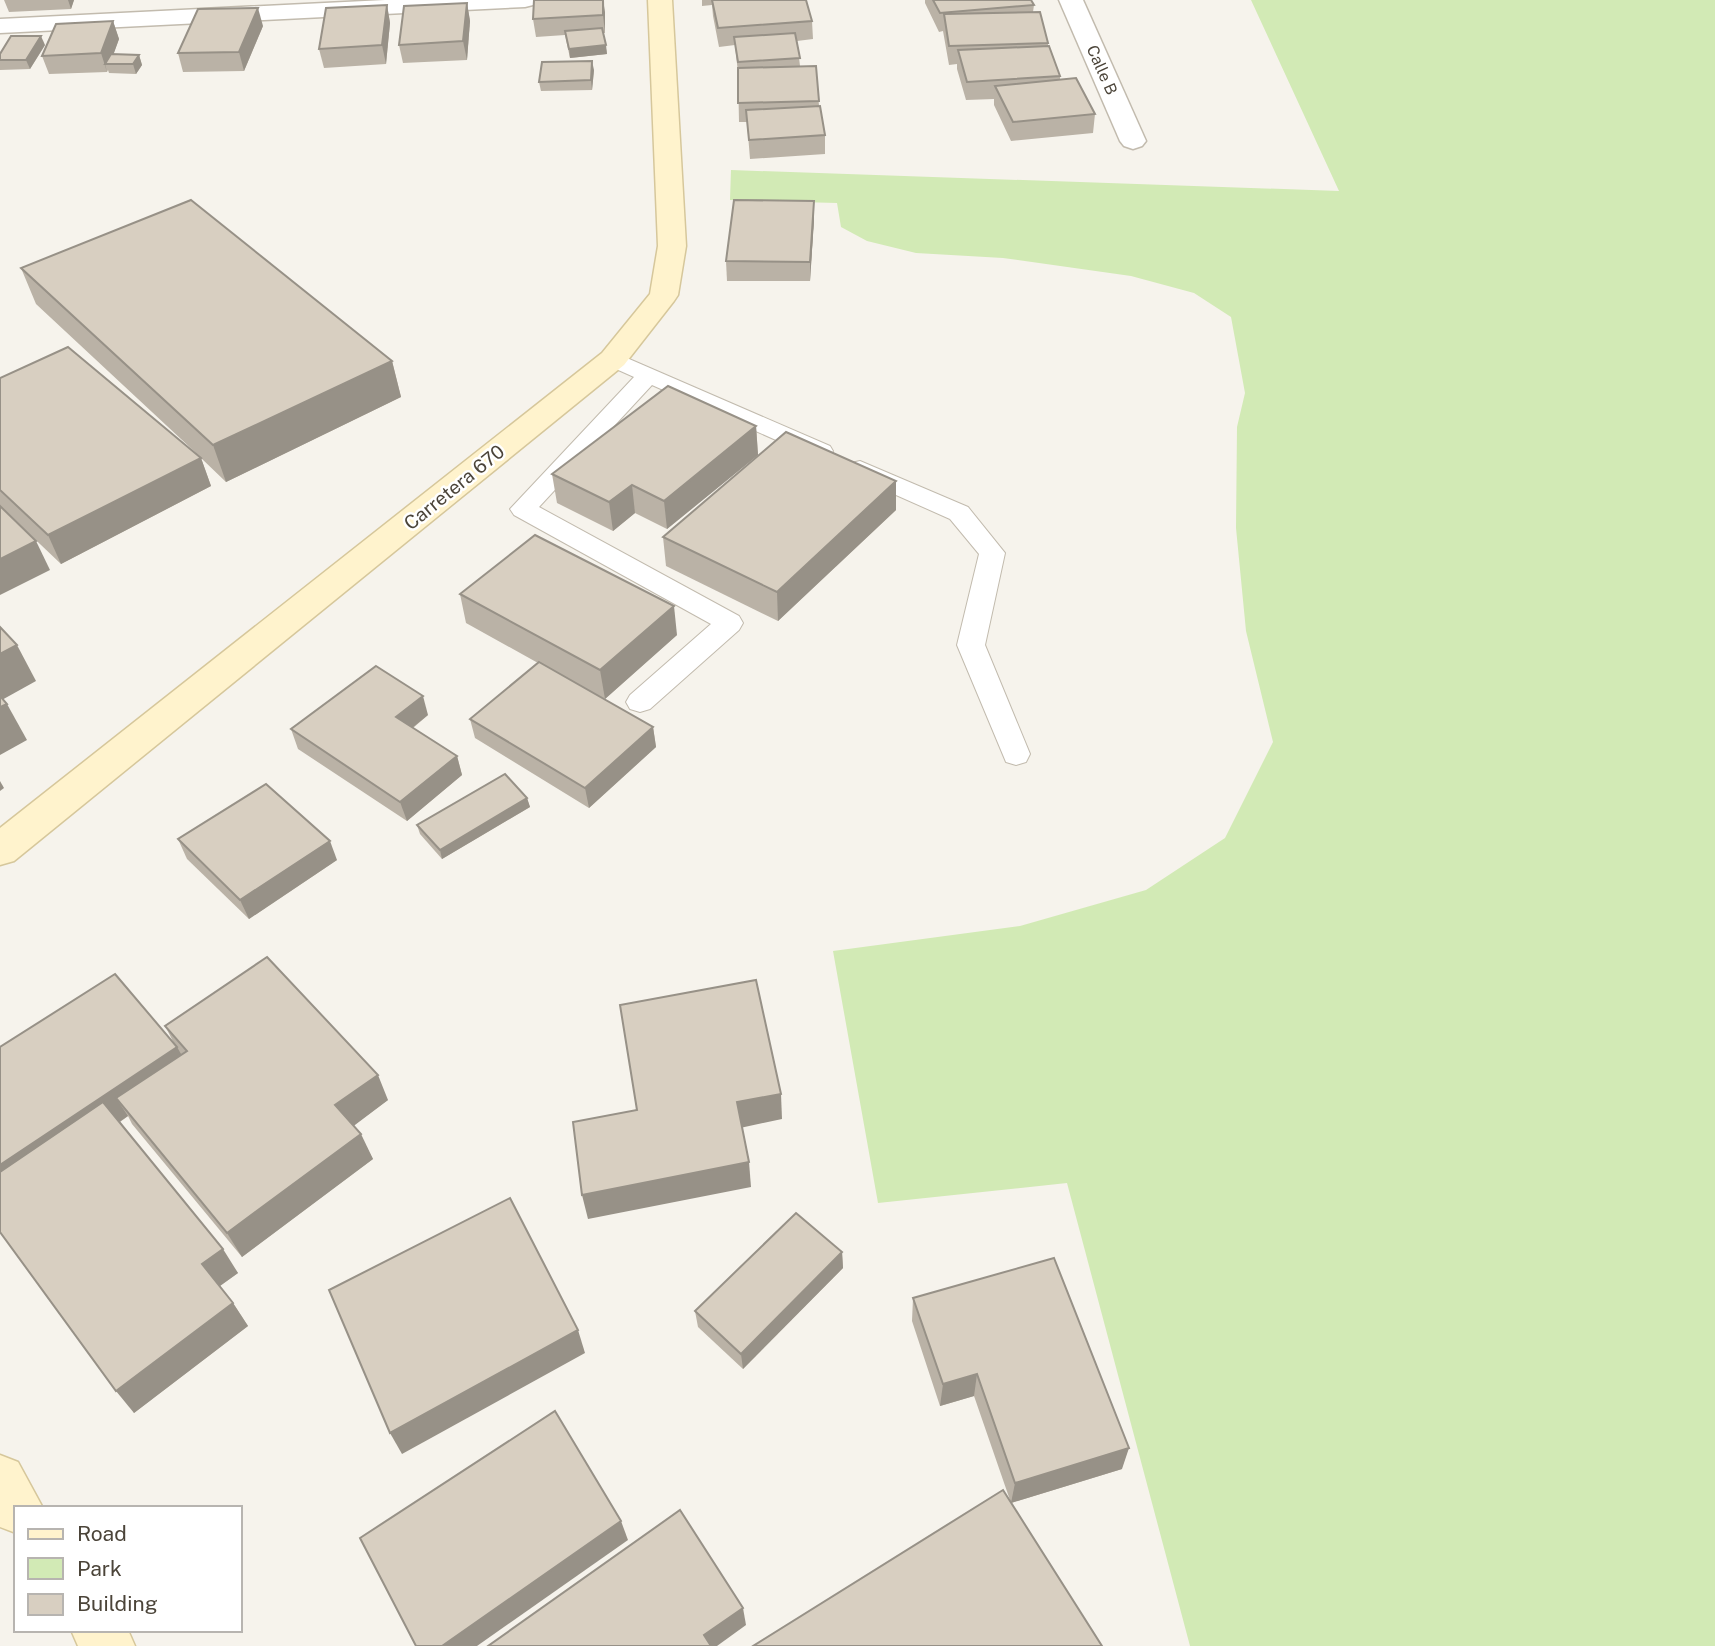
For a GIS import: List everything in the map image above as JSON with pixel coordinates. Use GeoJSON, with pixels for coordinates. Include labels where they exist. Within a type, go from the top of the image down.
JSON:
{"type":"FeatureCollection","features":[{"type":"Feature","properties":{"kind":"street"},"geometry":{"type":"LineString","coordinates":[[0,26],[145,9],[525,0]]}},
{"type":"Feature","properties":{"kind":"street","name":"Carretera 670"},"geometry":{"type":"LineString","coordinates":[[0,850],[613,359],[664,295],[672,246],[660,0]]}},
{"type":"Feature","properties":{"kind":"street","name":"Calle B"},"geometry":{"type":"LineString","coordinates":[[1071,0],[1133,141]]}},
{"type":"Feature","properties":{"kind":"street"},"geometry":{"type":"LineString","coordinates":[[0,1480],[17,1506]]}},
{"type":"Feature","properties":{"kind":"lane"},"geometry":{"type":"LineString","coordinates":[[613,359],[958,513],[992,553],[971,645],[1016,754]]}},
{"type":"Feature","properties":{"kind":"lane"},"geometry":{"type":"LineString","coordinates":[[640,702],[730,623],[523,509],[649,374]]}},
{"type":"Feature","properties":{"kind":"green space"},"geometry":{"type":"Polygon","coordinates":[[[1251,0],[1715,0],[1715,1646],[1190,1646],[1067,1183],[878,1203],[833,951],[1020,926],[1146,890],[1225,838],[1273,742],[1246,631],[1236,528],[1237,427],[1245,393],[1231,317],[1194,293],[1131,276],[1003,258],[916,253],[867,241],[841,227],[837,203],[730,200],[731,170],[1339,191],[1251,0]]]}},
{"type":"Feature","properties":{"kind":"building"},"geometry":{"type":"Polygon","coordinates":[[[534,0],[603,0],[603,15],[533,19],[534,0]]]}},
{"type":"Feature","properties":{"kind":"building"},"geometry":{"type":"Polygon","coordinates":[[[712,0],[806,0],[812,21],[718,28],[712,0]]]}},
{"type":"Feature","properties":{"kind":"building"},"geometry":{"type":"Polygon","coordinates":[[[933,0],[1031,0],[1034,5],[940,13],[933,0]]]}},
{"type":"Feature","properties":{"kind":"building"},"geometry":{"type":"Polygon","coordinates":[[[467,3],[463,41],[399,45],[404,6],[467,3]]]}},
{"type":"Feature","properties":{"kind":"building"},"geometry":{"type":"Polygon","coordinates":[[[387,5],[382,45],[319,49],[326,8],[387,5]]]}},
{"type":"Feature","properties":{"kind":"building"},"geometry":{"type":"Polygon","coordinates":[[[258,8],[239,52],[178,53],[198,9],[258,8]]]}},
{"type":"Feature","properties":{"kind":"building"},"geometry":{"type":"Polygon","coordinates":[[[1040,12],[1048,43],[949,46],[944,14],[1040,12]]]}},
{"type":"Feature","properties":{"kind":"building"},"geometry":{"type":"Polygon","coordinates":[[[113,21],[101,53],[42,56],[56,24],[113,21]]]}},
{"type":"Feature","properties":{"kind":"building"},"geometry":{"type":"Polygon","coordinates":[[[602,28],[606,45],[569,49],[565,31],[602,28]]]}},
{"type":"Feature","properties":{"kind":"building"},"geometry":{"type":"Polygon","coordinates":[[[795,33],[800,58],[738,62],[734,37],[795,33]]]}},
{"type":"Feature","properties":{"kind":"building"},"geometry":{"type":"Polygon","coordinates":[[[11,36],[41,36],[26,60],[0,60],[0,54],[11,36]]]}},
{"type":"Feature","properties":{"kind":"building"},"geometry":{"type":"Polygon","coordinates":[[[1049,46],[1060,76],[967,82],[958,50],[1049,46]]]}},
{"type":"Feature","properties":{"kind":"building"},"geometry":{"type":"Polygon","coordinates":[[[111,54],[139,55],[133,64],[105,64],[111,54]]]}},
{"type":"Feature","properties":{"kind":"building"},"geometry":{"type":"Polygon","coordinates":[[[592,61],[591,80],[539,82],[542,62],[592,61]]]}},
{"type":"Feature","properties":{"kind":"building"},"geometry":{"type":"Polygon","coordinates":[[[816,66],[819,101],[738,103],[738,68],[816,66]]]}},
{"type":"Feature","properties":{"kind":"building"},"geometry":{"type":"Polygon","coordinates":[[[1076,78],[1095,114],[1013,122],[995,86],[1076,78]]]}},
{"type":"Feature","properties":{"kind":"building"},"geometry":{"type":"Polygon","coordinates":[[[820,106],[825,135],[749,140],[746,110],[820,106]]]}},
{"type":"Feature","properties":{"kind":"building"},"geometry":{"type":"Polygon","coordinates":[[[191,200],[392,361],[213,445],[21,268],[191,200]]]}},
{"type":"Feature","properties":{"kind":"building"},"geometry":{"type":"Polygon","coordinates":[[[734,200],[814,201],[810,262],[726,261],[734,200]]]}},
{"type":"Feature","properties":{"kind":"building"},"geometry":{"type":"Polygon","coordinates":[[[68,347],[201,458],[48,535],[0,490],[0,378],[68,347]]]}},
{"type":"Feature","properties":{"kind":"building"},"geometry":{"type":"Polygon","coordinates":[[[668,386],[756,426],[664,501],[632,485],[609,502],[552,474],[668,386]]]}},
{"type":"Feature","properties":{"kind":"building"},"geometry":{"type":"Polygon","coordinates":[[[786,432],[896,481],[777,592],[663,537],[786,432]]]}},
{"type":"Feature","properties":{"kind":"building"},"geometry":{"type":"Polygon","coordinates":[[[0,506],[36,541],[0,559],[0,506]]]}},
{"type":"Feature","properties":{"kind":"building"},"geometry":{"type":"Polygon","coordinates":[[[535,535],[674,606],[600,670],[460,594],[535,535]]]}},
{"type":"Feature","properties":{"kind":"building"},"geometry":{"type":"Polygon","coordinates":[[[0,627],[17,645],[0,654],[0,627]]]}},
{"type":"Feature","properties":{"kind":"building"},"geometry":{"type":"Polygon","coordinates":[[[539,662],[653,727],[585,788],[470,719],[539,662]]]}},
{"type":"Feature","properties":{"kind":"building"},"geometry":{"type":"Polygon","coordinates":[[[376,666],[423,696],[396,717],[457,756],[400,802],[291,729],[376,666]]]}},
{"type":"Feature","properties":{"kind":"building"},"geometry":{"type":"Polygon","coordinates":[[[0,696],[7,704],[0,707],[0,696]]]}},
{"type":"Feature","properties":{"kind":"building"},"geometry":{"type":"Polygon","coordinates":[[[505,774],[527,798],[440,850],[417,825],[505,774]]]}},
{"type":"Feature","properties":{"kind":"building"},"geometry":{"type":"Polygon","coordinates":[[[266,784],[330,841],[240,900],[178,839],[266,784]]]}},
{"type":"Feature","properties":{"kind":"building"},"geometry":{"type":"Polygon","coordinates":[[[267,957],[378,1075],[335,1105],[361,1134],[227,1233],[116,1098],[187,1051],[165,1026],[267,957]]]}},
{"type":"Feature","properties":{"kind":"building"},"geometry":{"type":"Polygon","coordinates":[[[115,974],[177,1047],[0,1165],[0,1047],[115,974]]]}},
{"type":"Feature","properties":{"kind":"building"},"geometry":{"type":"Polygon","coordinates":[[[756,980],[781,1094],[737,1102],[749,1162],[582,1195],[573,1122],[637,1110],[620,1005],[756,980]]]}},
{"type":"Feature","properties":{"kind":"building"},"geometry":{"type":"Polygon","coordinates":[[[103,1102],[223,1249],[202,1264],[233,1303],[116,1391],[0,1232],[0,1172],[103,1102]]]}},
{"type":"Feature","properties":{"kind":"building"},"geometry":{"type":"Polygon","coordinates":[[[510,1198],[578,1330],[390,1433],[329,1290],[510,1198]]]}},
{"type":"Feature","properties":{"kind":"building"},"geometry":{"type":"Polygon","coordinates":[[[796,1213],[842,1252],[741,1354],[695,1311],[796,1213]]]}},
{"type":"Feature","properties":{"kind":"building"},"geometry":{"type":"Polygon","coordinates":[[[1054,1258],[1129,1448],[1015,1483],[977,1374],[943,1384],[913,1298],[1054,1258]]]}},
{"type":"Feature","properties":{"kind":"building"},"geometry":{"type":"Polygon","coordinates":[[[555,1411],[621,1521],[442,1646],[416,1646],[360,1538],[555,1411]]]}},
{"type":"Feature","properties":{"kind":"building"},"geometry":{"type":"Polygon","coordinates":[[[1003,1490],[1102,1646],[753,1646],[1003,1490]]]}},
{"type":"Feature","properties":{"kind":"building"},"geometry":{"type":"Polygon","coordinates":[[[680,1510],[743,1608],[704,1635],[711,1646],[488,1646],[680,1510]]]}}]}
